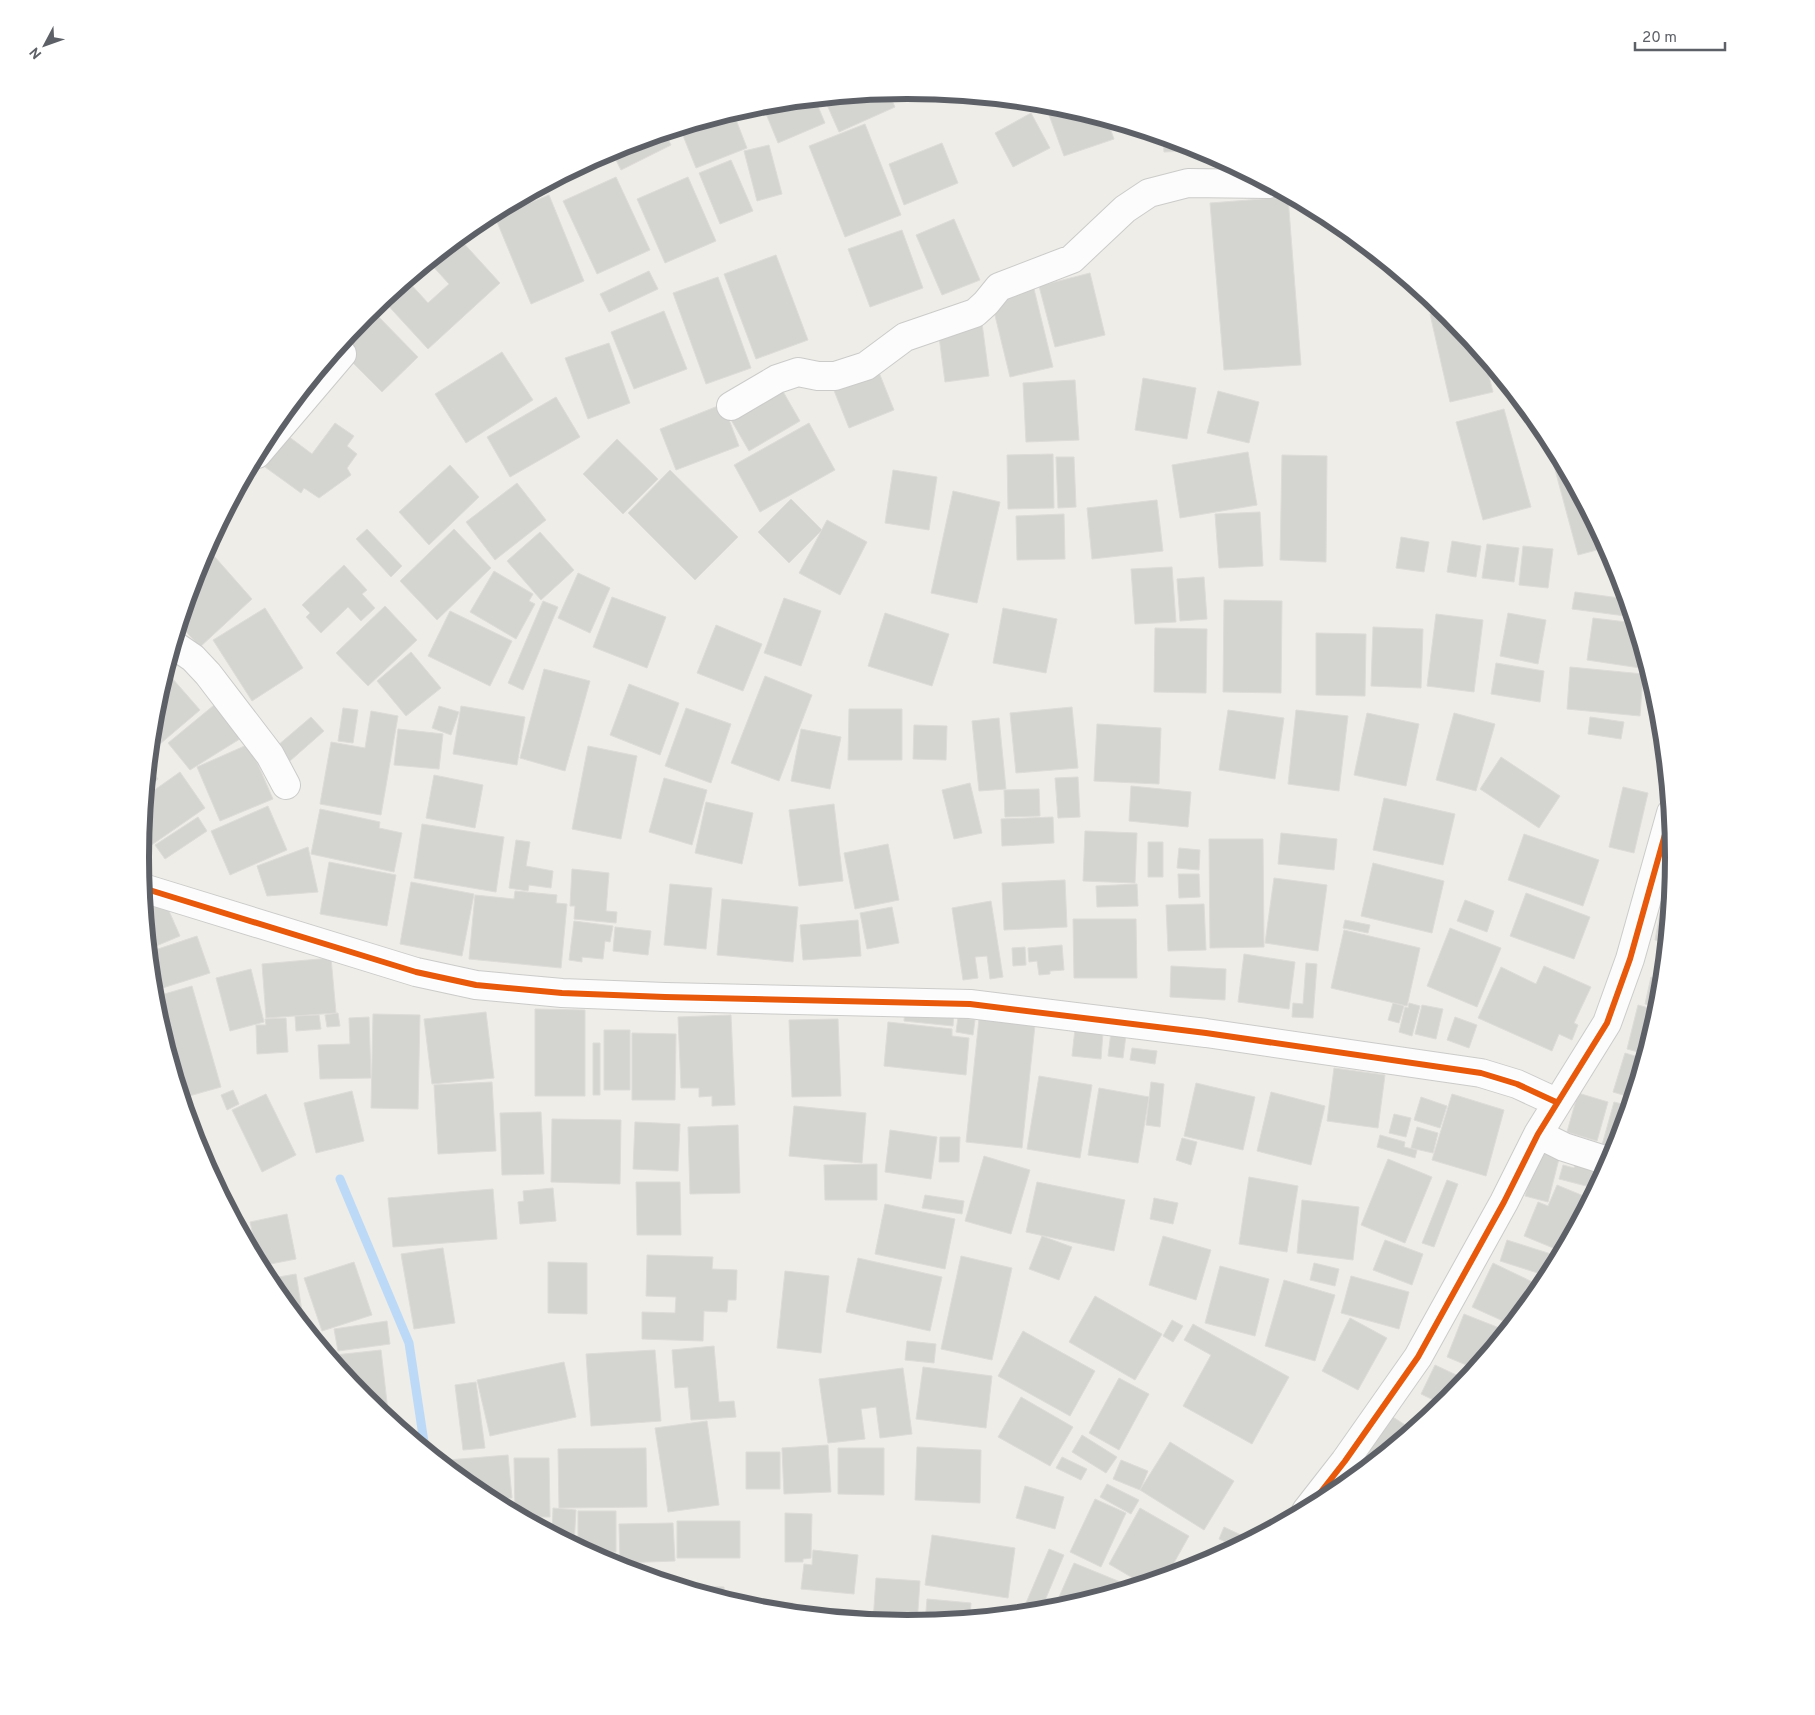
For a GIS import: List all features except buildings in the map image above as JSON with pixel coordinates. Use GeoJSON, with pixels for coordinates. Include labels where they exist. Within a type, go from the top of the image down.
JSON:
{"type":"FeatureCollection","features":[{"type":"Feature","properties":{"kind":"street"},"geometry":{"type":"LineString","coordinates":[[731,406],[777,379],[798,372],[818,376],[835,376],[866,366],[905,338],[975,313],[999,287],[1072,259],[1125,210],[1149,193],[1188,183],[1256,184]]}},
{"type":"Feature","properties":{"kind":"street"},"geometry":{"type":"LineString","coordinates":[[304,398],[342,354]]}},
{"type":"Feature","properties":{"kind":"street"},"geometry":{"type":"LineString","coordinates":[[179,648],[193,658],[208,674],[270,755],[286,785]]}},
{"type":"Feature","properties":{"kind":"street"},"geometry":{"type":"LineString","coordinates":[[1319,1495],[1345,1461],[1418,1357],[1504,1202],[1556,1102],[1607,1023],[1630,960],[1665,833]]}},
{"type":"Feature","properties":{"kind":"street"},"geometry":{"type":"LineString","coordinates":[[150,890],[416,972],[476,985],[562,993],[665,997],[970,1004],[1206,1033],[1481,1073],[1517,1084],[1556,1102]]}},
{"type":"Feature","properties":{"kind":"street"},"geometry":{"type":"LineString","coordinates":[[1538,1134],[1564,1147],[1603,1159]]}},
{"type":"Feature","properties":{"kind":"waterway"},"geometry":{"type":"LineString","coordinates":[[340,1179],[409,1343],[424,1441]]}},
{"type":"Feature","properties":{"kind":"cycle path"},"geometry":{"type":"LineString","coordinates":[[1319,1495],[1345,1461],[1418,1357],[1504,1202],[1538,1134],[1607,1023],[1630,959],[1665,833]]}},
{"type":"Feature","properties":{"kind":"cycle path"},"geometry":{"type":"LineString","coordinates":[[150,890],[416,972],[476,985],[562,993],[665,997],[970,1004],[1206,1033],[1481,1073],[1517,1084],[1556,1102]]}}]}
